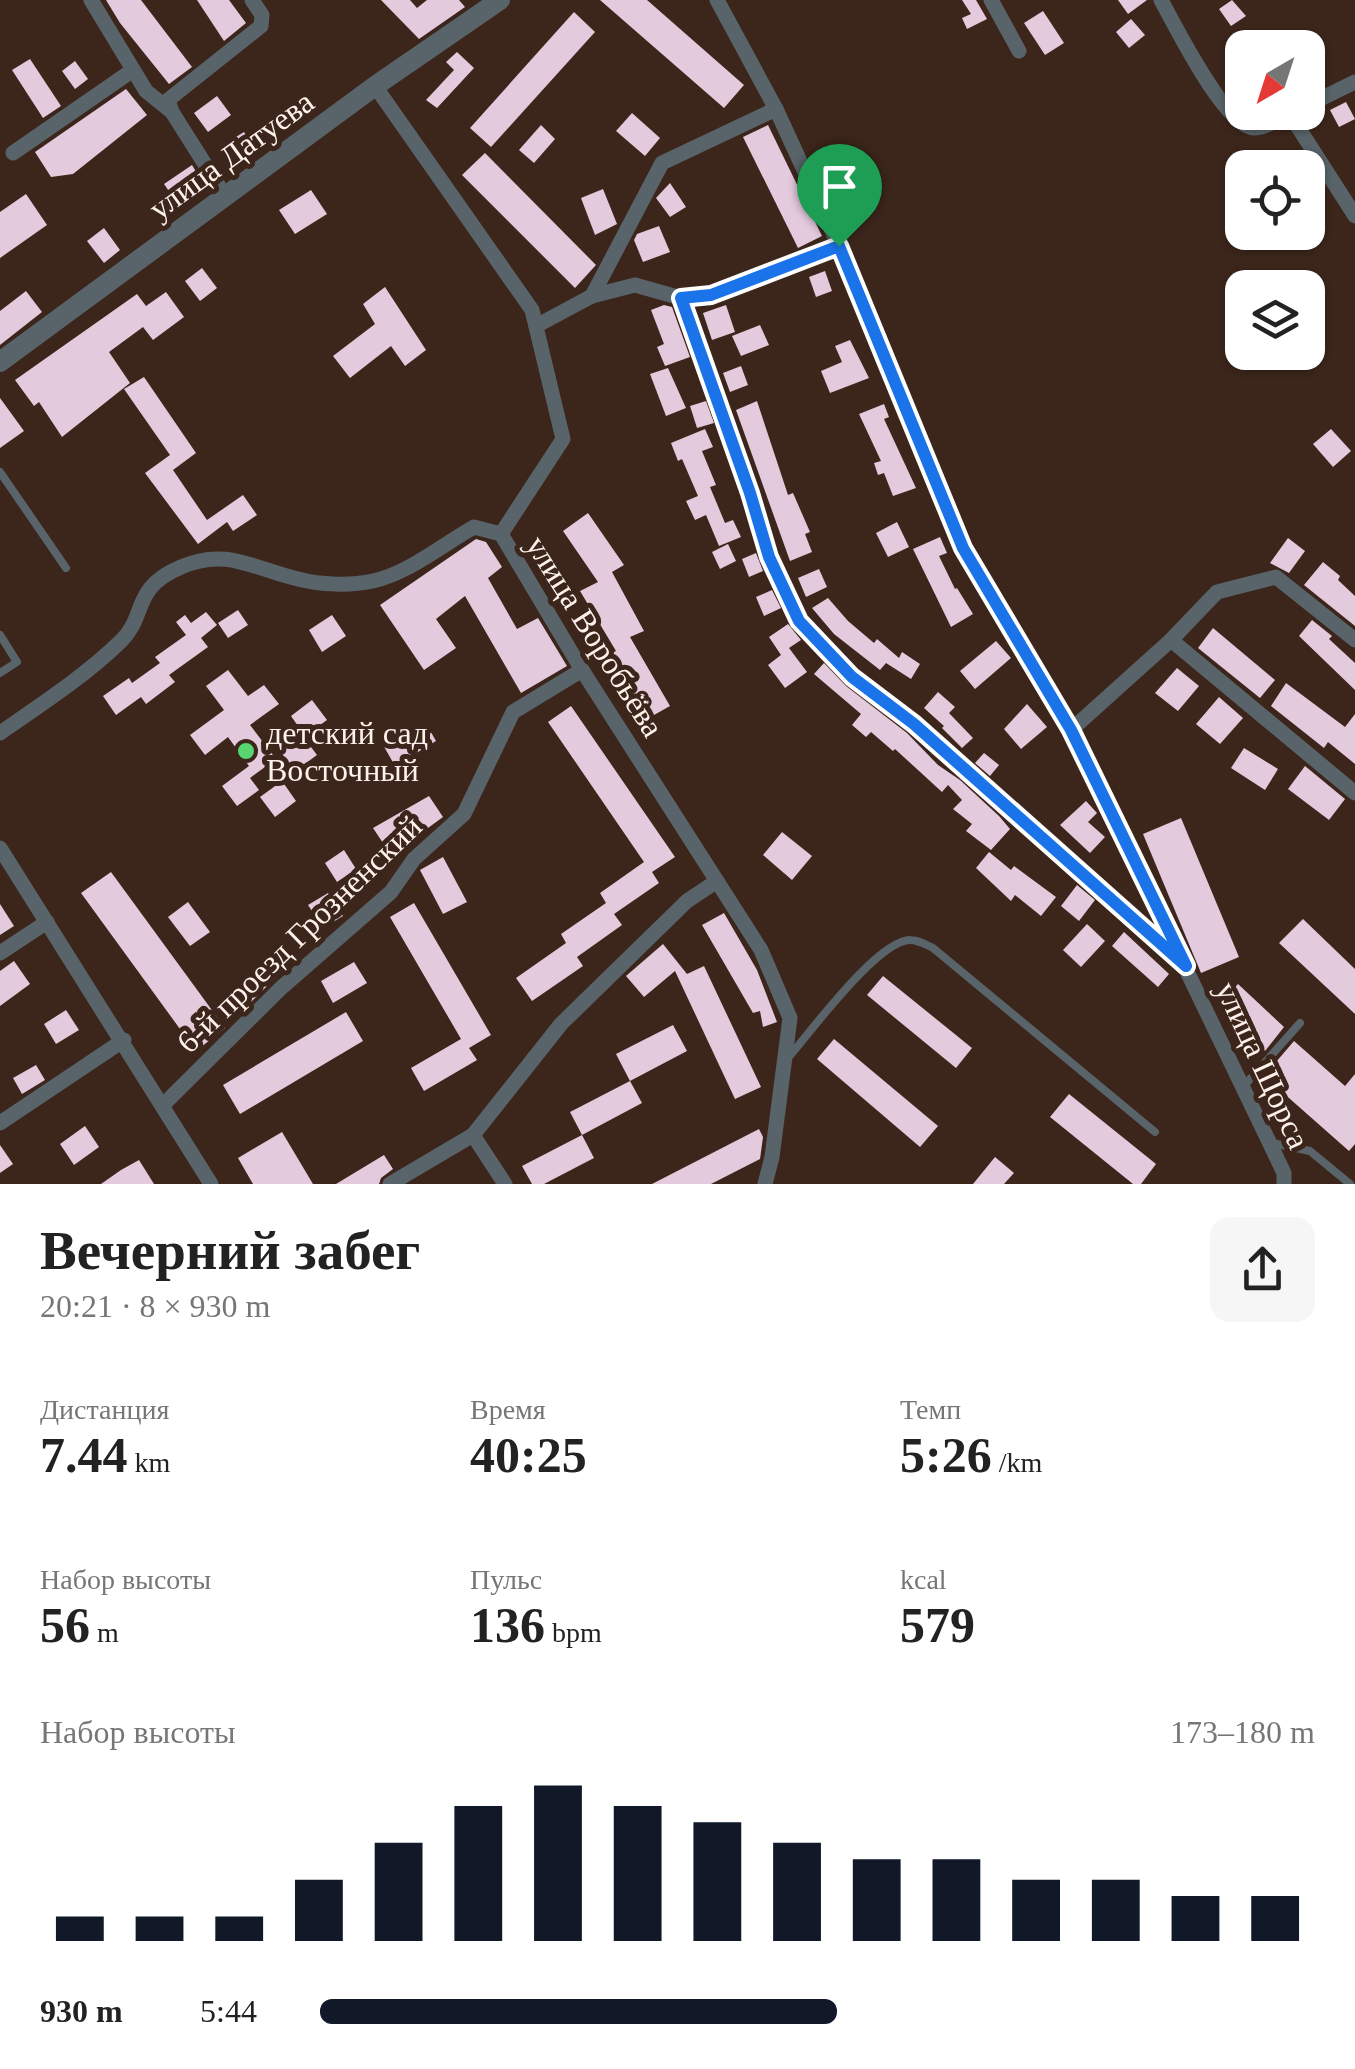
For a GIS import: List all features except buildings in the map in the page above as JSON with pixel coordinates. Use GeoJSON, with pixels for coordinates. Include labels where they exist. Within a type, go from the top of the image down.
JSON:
{"type":"FeatureCollection","features":[{"type":"Feature","properties":{"kind":"street"},"geometry":{"type":"LineString","coordinates":[[91,0],[146,91],[172,112]]}},
{"type":"Feature","properties":{"kind":"street"},"geometry":{"type":"LineString","coordinates":[[226,196],[168,100],[261,26],[262,16],[252,0]]}},
{"type":"Feature","properties":{"kind":"street","name":"улица Датуева"},"geometry":{"type":"LineString","coordinates":[[0,362],[375,86],[473,7],[500,0]]}},
{"type":"Feature","properties":{"kind":"street","name":"улица Щорса"},"geometry":{"type":"LineString","coordinates":[[717,0],[776,109],[839,246],[963,548],[1071,730],[1244,1087],[1284,1173],[1284,1184]]}},
{"type":"Feature","properties":{"kind":"street"},"geometry":{"type":"LineString","coordinates":[[990,0],[1020,51]]}},
{"type":"Feature","properties":{"kind":"street"},"geometry":{"type":"LineString","coordinates":[[1160,0],[1225,105]]}},
{"type":"Feature","properties":{"kind":"street"},"geometry":{"type":"LineString","coordinates":[[12,154],[133,70]]}},
{"type":"Feature","properties":{"kind":"street"},"geometry":{"type":"LineString","coordinates":[[1325,96],[1355,82]]}},
{"type":"Feature","properties":{"kind":"street","name":"улица Воробьёва"},"geometry":{"type":"LineString","coordinates":[[375,86],[532,310],[563,439],[501,534],[582,670],[761,950],[790,1018],[765,1184]]}},
{"type":"Feature","properties":{"kind":"street"},"geometry":{"type":"LineString","coordinates":[[592,296],[662,163],[776,109]]}},
{"type":"Feature","properties":{"kind":"street"},"geometry":{"type":"LineString","coordinates":[[1301,130],[1352,209]]}},
{"type":"Feature","properties":{"kind":"street"},"geometry":{"type":"LineString","coordinates":[[536,326],[592,296],[635,285],[681,298],[711,295],[839,246]]}},
{"type":"Feature","properties":{"kind":"street"},"geometry":{"type":"LineString","coordinates":[[681,298],[769,557],[799,621],[852,677],[914,724],[1186,966]]}},
{"type":"Feature","properties":{"kind":"street"},"geometry":{"type":"LineString","coordinates":[[0,733],[126,638],[142,598],[152,585],[182,566],[220,556],[300,580],[350,583],[398,574],[474,527],[501,534]]}},
{"type":"Feature","properties":{"kind":"street"},"geometry":{"type":"LineString","coordinates":[[1071,730],[1218,592],[1276,577],[1355,640]]}},
{"type":"Feature","properties":{"kind":"street"},"geometry":{"type":"LineString","coordinates":[[1171,640],[1355,793]]}},
{"type":"Feature","properties":{"kind":"street","name":"6-й проезд Грозненский"},"geometry":{"type":"LineString","coordinates":[[163,1105],[281,988],[391,892],[414,859],[464,814],[513,712],[582,670]]}},
{"type":"Feature","properties":{"kind":"street"},"geometry":{"type":"LineString","coordinates":[[0,848],[124,1040],[208,1180],[190,1184]]}},
{"type":"Feature","properties":{"kind":"street"},"geometry":{"type":"LineString","coordinates":[[390,1184],[472,1135],[561,1024],[686,901],[717,881]]}},
{"type":"Feature","properties":{"kind":"street"},"geometry":{"type":"LineString","coordinates":[[0,952],[47,922]]}},
{"type":"Feature","properties":{"kind":"street"},"geometry":{"type":"LineString","coordinates":[[0,1123],[124,1040]]}},
{"type":"Feature","properties":{"kind":"street"},"geometry":{"type":"LineString","coordinates":[[472,1135],[505,1184]]}},
{"type":"Feature","properties":{"kind":"lane"},"geometry":{"type":"LineString","coordinates":[[0,472],[66,568]]}},
{"type":"Feature","properties":{"kind":"lane"},"geometry":{"type":"LineString","coordinates":[[0,634],[17,662],[0,674]]}},
{"type":"Feature","properties":{"kind":"lane"},"geometry":{"type":"LineString","coordinates":[[784,1062],[874,959],[894,944],[912,939],[934,948],[1156,1132]]}},
{"type":"Feature","properties":{"kind":"lane"},"geometry":{"type":"LineString","coordinates":[[1244,1087],[1300,1022]]}},
{"type":"Feature","properties":{"kind":"lane"},"geometry":{"type":"LineString","coordinates":[[1270,1143],[1310,1150],[1350,1184]]}},
{"type":"Feature","properties":{"kind":"place","name":"детский сад Восточный"},"geometry":{"type":"Point","coordinates":[246,751]}},
{"type":"Feature","properties":{"kind":"route"},"geometry":{"type":"LineString","coordinates":[[839,246],[963,548],[1071,730],[1186,966],[914,724],[852,677],[799,621],[788,601],[769,557],[681,298],[711,295],[839,246]]}}]}
